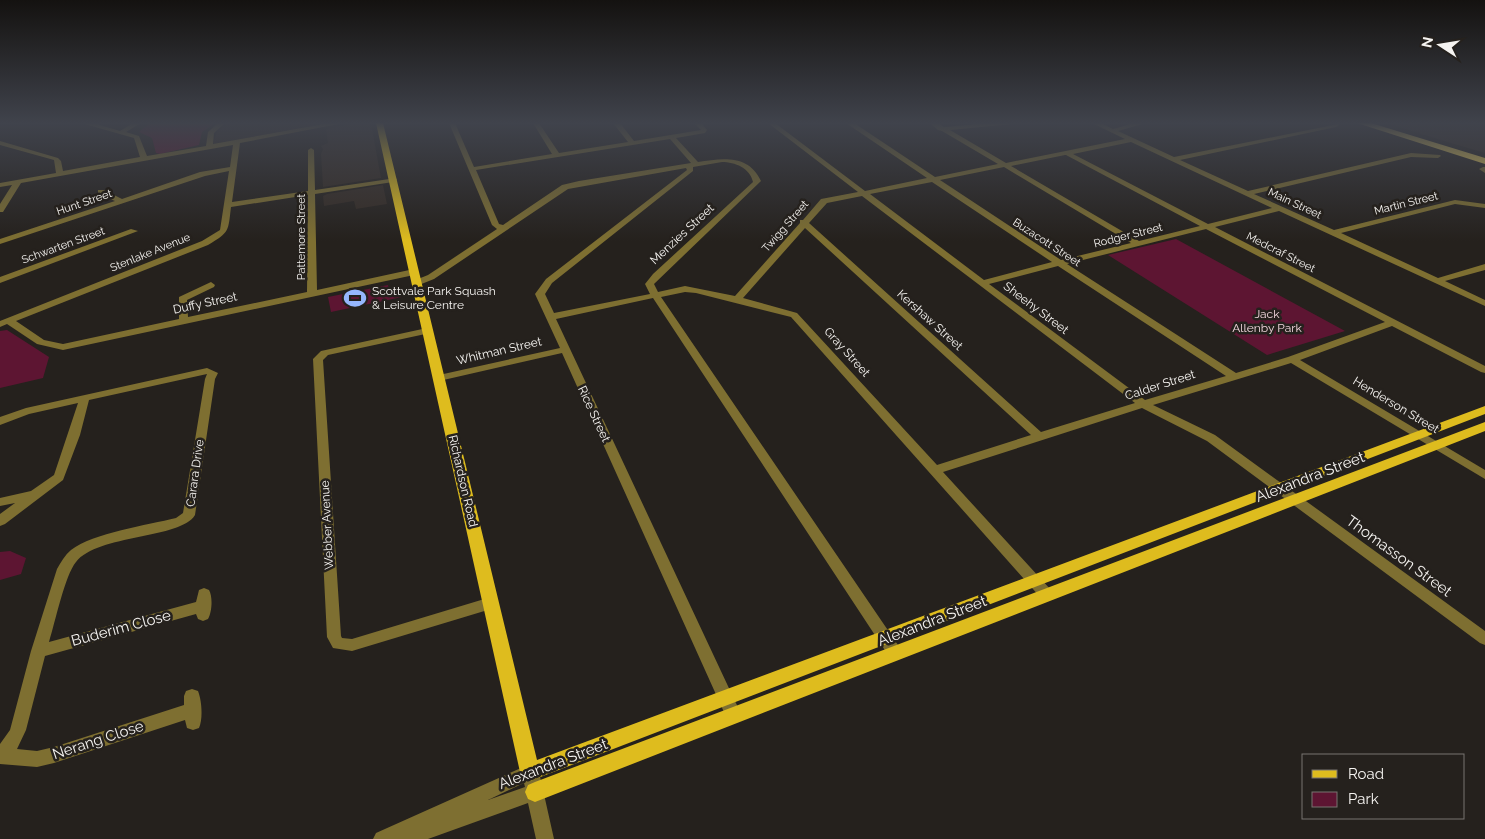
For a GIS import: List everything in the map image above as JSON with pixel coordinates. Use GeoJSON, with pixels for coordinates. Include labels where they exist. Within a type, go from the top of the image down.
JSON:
{"type":"FeatureCollection","features":[{"type":"Feature","properties":{"kind":"main road","name":"Richardson Road"},"geometry":{"type":"LineString","coordinates":[[389,162],[530,772]]}},
{"type":"Feature","properties":{"kind":"main road","name":"Alexandra Street"},"geometry":{"type":"LineString","coordinates":[[530,772],[725,700],[1485,410]]}},
{"type":"Feature","properties":{"kind":"main road","name":"Alexandra Street"},"geometry":{"type":"LineString","coordinates":[[535,792],[1485,426]]}},
{"type":"Feature","properties":{"kind":"street"},"geometry":{"type":"LineString","coordinates":[[58,162],[60,174]]}},
{"type":"Feature","properties":{"kind":"street"},"geometry":{"type":"LineString","coordinates":[[0,185],[126,162]]}},
{"type":"Feature","properties":{"kind":"street","name":"Stenlake Avenue"},"geometry":{"type":"LineString","coordinates":[[4,322],[213,239],[224,230],[235,162]]}},
{"type":"Feature","properties":{"kind":"street","name":"Pattemore Street"},"geometry":{"type":"LineString","coordinates":[[311,162],[312,293]]}},
{"type":"Feature","properties":{"kind":"street"},"geometry":{"type":"LineString","coordinates":[[469,162],[496,226],[504,229]]}},
{"type":"Feature","properties":{"kind":"street"},"geometry":{"type":"LineString","coordinates":[[472,170],[520,162]]}},
{"type":"Feature","properties":{"kind":"street","name":"Menzies Street"},"geometry":{"type":"LineString","coordinates":[[415,277],[431,277],[565,187],[579,183],[709,162]]}},
{"type":"Feature","properties":{"kind":"street","name":"Menzies Street"},"geometry":{"type":"LineString","coordinates":[[656,295],[649,284],[652,280],[757,181],[756,177],[739,162]]}},
{"type":"Feature","properties":{"kind":"street","name":"Sheehy Street"},"geometry":{"type":"LineString","coordinates":[[821,162],[1144,405],[1211,438],[1294,499]]}},
{"type":"Feature","properties":{"kind":"street","name":"Buzacott Street"},"geometry":{"type":"LineString","coordinates":[[907,162],[1234,376]]}},
{"type":"Feature","properties":{"kind":"street"},"geometry":{"type":"LineString","coordinates":[[997,162],[1138,244]]}},
{"type":"Feature","properties":{"kind":"street","name":"Twigg Street"},"geometry":{"type":"LineString","coordinates":[[737,299],[824,201],[1025,162]]}},
{"type":"Feature","properties":{"kind":"street","name":"Medcraf Street"},"geometry":{"type":"LineString","coordinates":[[1084,162],[1485,370]]}},
{"type":"Feature","properties":{"kind":"street","name":"Main Street"},"geometry":{"type":"LineString","coordinates":[[1181,162],[1485,303]]}},
{"type":"Feature","properties":{"kind":"street"},"geometry":{"type":"LineString","coordinates":[[1247,193],[1380,162]]}},
{"type":"Feature","properties":{"kind":"street","name":"Rice Street"},"geometry":{"type":"LineString","coordinates":[[692,165],[690,170],[545,285],[540,294],[564,350],[734,716]]}},
{"type":"Feature","properties":{"kind":"street","name":"Hunt Street"},"geometry":{"type":"LineString","coordinates":[[0,242],[203,174],[234,168]]}},
{"type":"Feature","properties":{"kind":"street"},"geometry":{"type":"LineString","coordinates":[[228,205],[393,180]]}},
{"type":"Feature","properties":{"kind":"street"},"geometry":{"type":"LineString","coordinates":[[0,210],[18,182]]}},
{"type":"Feature","properties":{"kind":"street"},"geometry":{"type":"LineString","coordinates":[[101,192],[121,201]]}},
{"type":"Feature","properties":{"kind":"street","name":"Martin Street"},"geometry":{"type":"LineString","coordinates":[[1333,233],[1455,202],[1485,206]]}},
{"type":"Feature","properties":{"kind":"street","name":"Rodger Street"},"geometry":{"type":"LineString","coordinates":[[981,282],[1280,208]]}},
{"type":"Feature","properties":{"kind":"street","name":"Kershaw Street"},"geometry":{"type":"LineString","coordinates":[[804,222],[1039,436]]}},
{"type":"Feature","properties":{"kind":"street","name":"Schwarten Street"},"geometry":{"type":"LineString","coordinates":[[0,280],[134,232]]}},
{"type":"Feature","properties":{"kind":"street"},"geometry":{"type":"LineString","coordinates":[[1437,281],[1485,267]]}},
{"type":"Feature","properties":{"kind":"street","name":"Duffy Street"},"geometry":{"type":"LineString","coordinates":[[4,322],[52,348],[76,346],[184,320],[312,293],[415,277]]}},
{"type":"Feature","properties":{"kind":"street"},"geometry":{"type":"LineString","coordinates":[[184,320],[182,299],[211,285]]}},
{"type":"Feature","properties":{"kind":"street","name":"Gray Street"},"geometry":{"type":"LineString","coordinates":[[550,317],[689,289],[787,312],[798,318],[1046,594]]}},
{"type":"Feature","properties":{"kind":"street"},"geometry":{"type":"LineString","coordinates":[[656,295],[895,653]]}},
{"type":"Feature","properties":{"kind":"street","name":"Calder Street"},"geometry":{"type":"LineString","coordinates":[[935,470],[1039,436],[1292,359],[1392,322]]}},
{"type":"Feature","properties":{"kind":"street","name":"Webber Avenue"},"geometry":{"type":"LineString","coordinates":[[427,331],[325,353],[318,359],[334,636],[338,644],[352,645],[491,604]]}},
{"type":"Feature","properties":{"kind":"street","name":"Whitman Street"},"geometry":{"type":"LineString","coordinates":[[439,378],[564,350]]}},
{"type":"Feature","properties":{"kind":"street","name":"Henderson Street"},"geometry":{"type":"LineString","coordinates":[[1292,359],[1485,475]]}},
{"type":"Feature","properties":{"kind":"street","name":"Carara Drive"},"geometry":{"type":"LineString","coordinates":[[0,421],[26,411],[184,375],[207,371],[213,373],[210,379],[189,514],[180,522],[93,545],[76,553],[64,569],[39,651],[18,730],[13,741],[1,756]]}},
{"type":"Feature","properties":{"kind":"street"},"geometry":{"type":"LineString","coordinates":[[0,521],[59,476],[74,435],[84,399]]}},
{"type":"Feature","properties":{"kind":"street"},"geometry":{"type":"LineString","coordinates":[[0,502],[28,495],[36,495]]}},
{"type":"Feature","properties":{"kind":"street","name":"Thomasson Street"},"geometry":{"type":"LineString","coordinates":[[1294,499],[1485,639]]}},
{"type":"Feature","properties":{"kind":"street","name":"Buderim Close"},"geometry":{"type":"LineString","coordinates":[[39,651],[204,605]]}},
{"type":"Feature","properties":{"kind":"street","name":"Nerang Close"},"geometry":{"type":"LineString","coordinates":[[1,756],[37,759],[54,755],[192,710]]}},
{"type":"Feature","properties":{"kind":"street","name":"Richardson Road"},"geometry":{"type":"LineString","coordinates":[[530,772],[545,839]]}},
{"type":"Feature","properties":{"kind":"street","name":"Alexandra Street"},"geometry":{"type":"LineString","coordinates":[[382,839],[530,772]]}},
{"type":"Feature","properties":{"kind":"street","name":"Alexandra Street"},"geometry":{"type":"LineString","coordinates":[[402,839],[535,792]]}},
{"type":"Feature","properties":{"kind":"shaded area"},"geometry":{"type":"Polygon","coordinates":[[[321,162],[378,162],[381,178],[323,187],[321,162]]]}},
{"type":"Feature","properties":{"kind":"shaded area"},"geometry":{"type":"Polygon","coordinates":[[[383,185],[387,204],[356,209],[354,201],[324,206],[323,196],[327,194],[383,185]]]}},
{"type":"Feature","properties":{"kind":"green space","name":"Jack Allenby Park"},"geometry":{"type":"Polygon","coordinates":[[[1176,239],[1345,331],[1267,355],[1108,255],[1176,239]]]}},
{"type":"Feature","properties":{"kind":"green space"},"geometry":{"type":"Polygon","coordinates":[[[388,285],[389,289],[399,287],[402,297],[331,312],[328,297],[388,285]]]}},
{"type":"Feature","properties":{"kind":"green space"},"geometry":{"type":"Polygon","coordinates":[[[7,330],[49,357],[43,378],[0,388],[0,331],[7,330]]]}},
{"type":"Feature","properties":{"kind":"green space"},"geometry":{"type":"Polygon","coordinates":[[[10,551],[26,558],[21,574],[0,580],[0,552],[10,551]]]}},
{"type":"Feature","properties":{"kind":"place","name":"Scottvale Park Squash & Leisure Centre"},"geometry":{"type":"Point","coordinates":[355,298]}}]}
